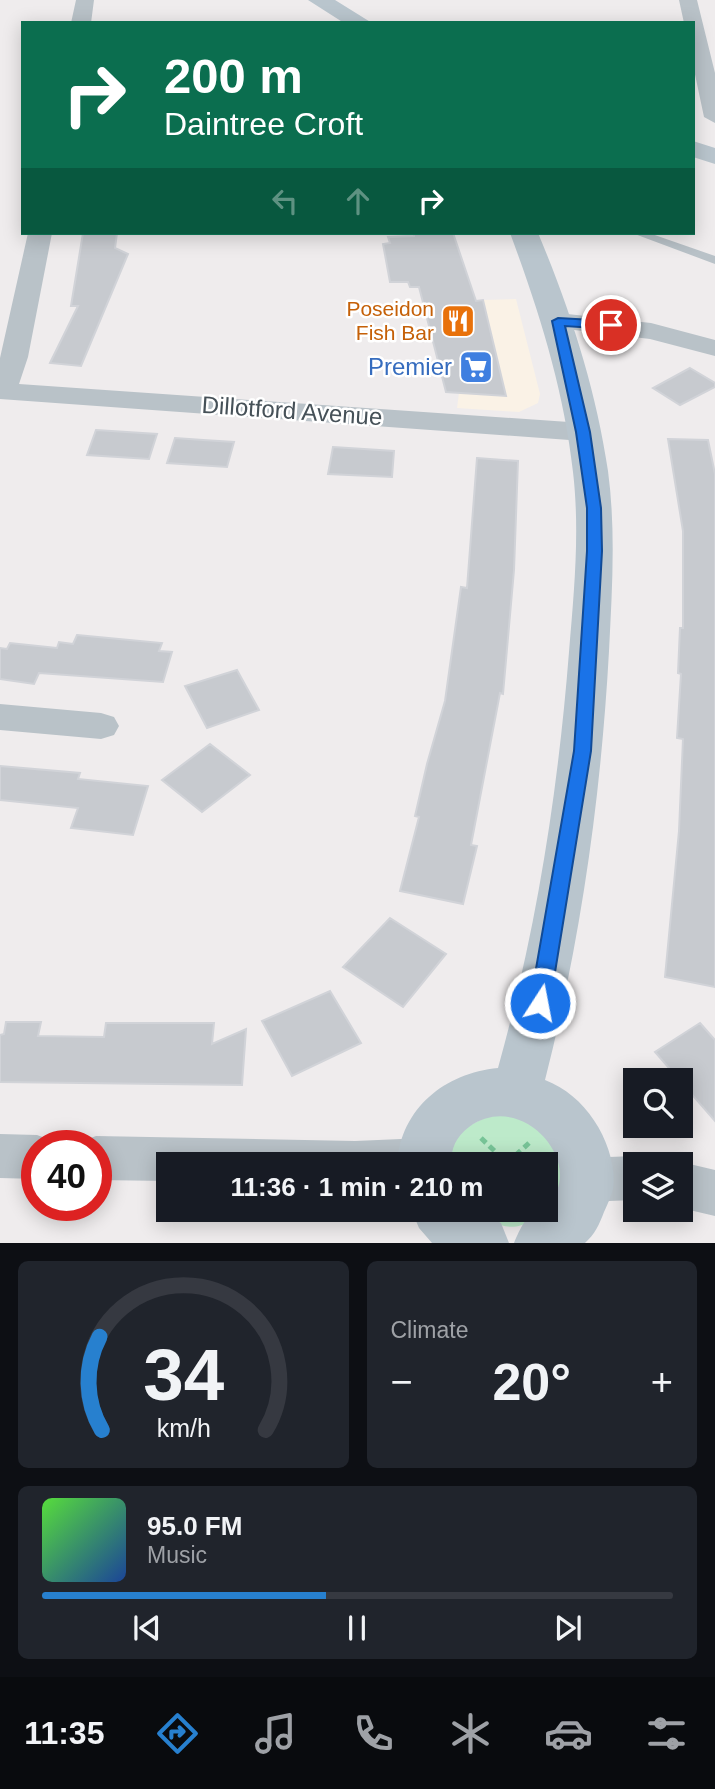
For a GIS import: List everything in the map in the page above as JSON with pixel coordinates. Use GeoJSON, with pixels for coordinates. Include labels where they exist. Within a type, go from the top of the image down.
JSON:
{"type":"FeatureCollection","features":[{"type":"Feature","properties":{"kind":"street"},"geometry":{"type":"LineString","coordinates":[[81,21],[85,0]]}},
{"type":"Feature","properties":{"kind":"street"},"geometry":{"type":"LineString","coordinates":[[319,0],[357,21]]}},
{"type":"Feature","properties":{"kind":"street"},"geometry":{"type":"LineString","coordinates":[[688,0],[693,21]]}},
{"type":"Feature","properties":{"kind":"street"},"geometry":{"type":"LineString","coordinates":[[695,30],[715,117]]}},
{"type":"Feature","properties":{"kind":"street"},"geometry":{"type":"LineString","coordinates":[[2,391],[14,357],[40,235]]}},
{"type":"Feature","properties":{"kind":"street"},"geometry":{"type":"LineString","coordinates":[[516,1093],[545,978],[582,751],[594,551],[594,508],[583,432],[558,321],[525,235]]}},
{"type":"Feature","properties":{"kind":"street"},"geometry":{"type":"LineString","coordinates":[[558,321],[651,331],[715,348]]}},
{"type":"Feature","properties":{"kind":"street","name":"Dillotford Avenue"},"geometry":{"type":"LineString","coordinates":[[2,391],[583,432]]}},
{"type":"Feature","properties":{"kind":"street"},"geometry":{"type":"LineString","coordinates":[[0,717],[101,726]]}},
{"type":"Feature","properties":{"kind":"street"},"geometry":{"type":"LineString","coordinates":[[430,1152],[430,1136],[451,1108],[482,1093],[516,1093],[549,1106],[568,1123],[586,1159],[611,1182],[581,1206],[569,1224],[541,1243]]}},
{"type":"Feature","properties":{"kind":"street"},"geometry":{"type":"LineString","coordinates":[[0,1156],[21,1157]]}},
{"type":"Feature","properties":{"kind":"street"},"geometry":{"type":"LineString","coordinates":[[112,1158],[156,1159]]}},
{"type":"Feature","properties":{"kind":"street"},"geometry":{"type":"LineString","coordinates":[[693,1188],[715,1193]]}},
{"type":"Feature","properties":{"kind":"street"},"geometry":{"type":"LineString","coordinates":[[453,1222],[458,1231],[481,1243]]}},
{"type":"Feature","properties":{"kind":"lane"},"geometry":{"type":"LineString","coordinates":[[644,235],[715,260]]}},
{"type":"Feature","properties":{"kind":"shaded area"},"geometry":{"type":"Polygon","coordinates":[[[516,299],[540,394],[538,403],[519,412],[457,408],[459,393],[505,396],[483,300],[516,299]]]}},
{"type":"Feature","properties":{"kind":"green space"},"geometry":{"type":"Polygon","coordinates":[[[508,1106],[564,1149],[559,1201],[558,1152],[446,1152],[449,1136],[508,1106]]]}},
{"type":"Feature","properties":{"kind":"green space"},"geometry":{"type":"Polygon","coordinates":[[[491,1222],[529,1222],[513,1227],[491,1222]]]}},
{"type":"Feature","properties":{"kind":"building"},"geometry":{"type":"Polygon","coordinates":[[[83,235],[117,235],[115,248],[128,254],[81,366],[50,363],[78,306],[71,306],[83,235]]]}},
{"type":"Feature","properties":{"kind":"building"},"geometry":{"type":"Polygon","coordinates":[[[454,235],[476,301],[483,300],[506,396],[446,392],[419,287],[410,287],[408,282],[390,282],[383,244],[390,243],[388,237],[454,235]]]}},
{"type":"Feature","properties":{"kind":"building"},"geometry":{"type":"Polygon","coordinates":[[[690,368],[715,383],[715,387],[680,405],[653,388],[690,368]]]}},
{"type":"Feature","properties":{"kind":"building"},"geometry":{"type":"Polygon","coordinates":[[[96,430],[157,434],[149,459],[87,455],[96,430]]]}},
{"type":"Feature","properties":{"kind":"building"},"geometry":{"type":"Polygon","coordinates":[[[175,438],[234,442],[227,467],[167,463],[175,438]]]}},
{"type":"Feature","properties":{"kind":"building"},"geometry":{"type":"Polygon","coordinates":[[[668,439],[708,440],[715,474],[715,987],[665,977],[679,831],[683,739],[677,738],[681,674],[678,673],[680,628],[683,628],[683,531],[668,439]]]}},
{"type":"Feature","properties":{"kind":"building"},"geometry":{"type":"Polygon","coordinates":[[[333,447],[394,451],[392,477],[328,474],[333,447]]]}},
{"type":"Feature","properties":{"kind":"building"},"geometry":{"type":"Polygon","coordinates":[[[477,458],[518,461],[514,570],[503,694],[500,693],[471,845],[477,846],[463,904],[400,891],[419,817],[415,816],[427,764],[445,701],[461,587],[467,588],[477,458]]]}},
{"type":"Feature","properties":{"kind":"building"},"geometry":{"type":"Polygon","coordinates":[[[77,635],[162,643],[159,651],[172,652],[163,682],[39,673],[34,684],[0,679],[0,648],[7,649],[10,643],[57,648],[59,642],[73,644],[77,635]]]}},
{"type":"Feature","properties":{"kind":"building"},"geometry":{"type":"Polygon","coordinates":[[[237,670],[259,710],[207,728],[185,686],[237,670]]]}},
{"type":"Feature","properties":{"kind":"building"},"geometry":{"type":"Polygon","coordinates":[[[210,744],[250,775],[202,812],[162,780],[210,744]]]}},
{"type":"Feature","properties":{"kind":"building"},"geometry":{"type":"Polygon","coordinates":[[[0,766],[80,773],[78,779],[148,786],[133,835],[71,828],[78,808],[0,800],[0,766]]]}},
{"type":"Feature","properties":{"kind":"building"},"geometry":{"type":"Polygon","coordinates":[[[390,918],[446,954],[403,1007],[343,967],[390,918]]]}},
{"type":"Feature","properties":{"kind":"building"},"geometry":{"type":"Polygon","coordinates":[[[330,991],[361,1043],[292,1076],[262,1021],[330,991]]]}},
{"type":"Feature","properties":{"kind":"building"},"geometry":{"type":"Polygon","coordinates":[[[6,1022],[41,1022],[38,1036],[104,1037],[106,1023],[214,1023],[212,1044],[246,1029],[242,1085],[0,1082],[0,1035],[4,1034],[6,1022]]]}},
{"type":"Feature","properties":{"kind":"building"},"geometry":{"type":"Polygon","coordinates":[[[700,1023],[715,1040],[715,1121],[693,1096],[693,1068],[669,1068],[655,1052],[700,1023]]]}},
{"type":"Feature","properties":{"kind":"place","name":"Poseidon Fish Bar"},"geometry":{"type":"Point","coordinates":[458,321]}},
{"type":"Feature","properties":{"kind":"place","name":"Premier"},"geometry":{"type":"Point","coordinates":[476,367]}},
{"type":"Feature","properties":{"kind":"route"},"geometry":{"type":"LineString","coordinates":[[540,1003],[582,751],[594,551],[594,508],[583,432],[558,321],[611,325]]}}]}
